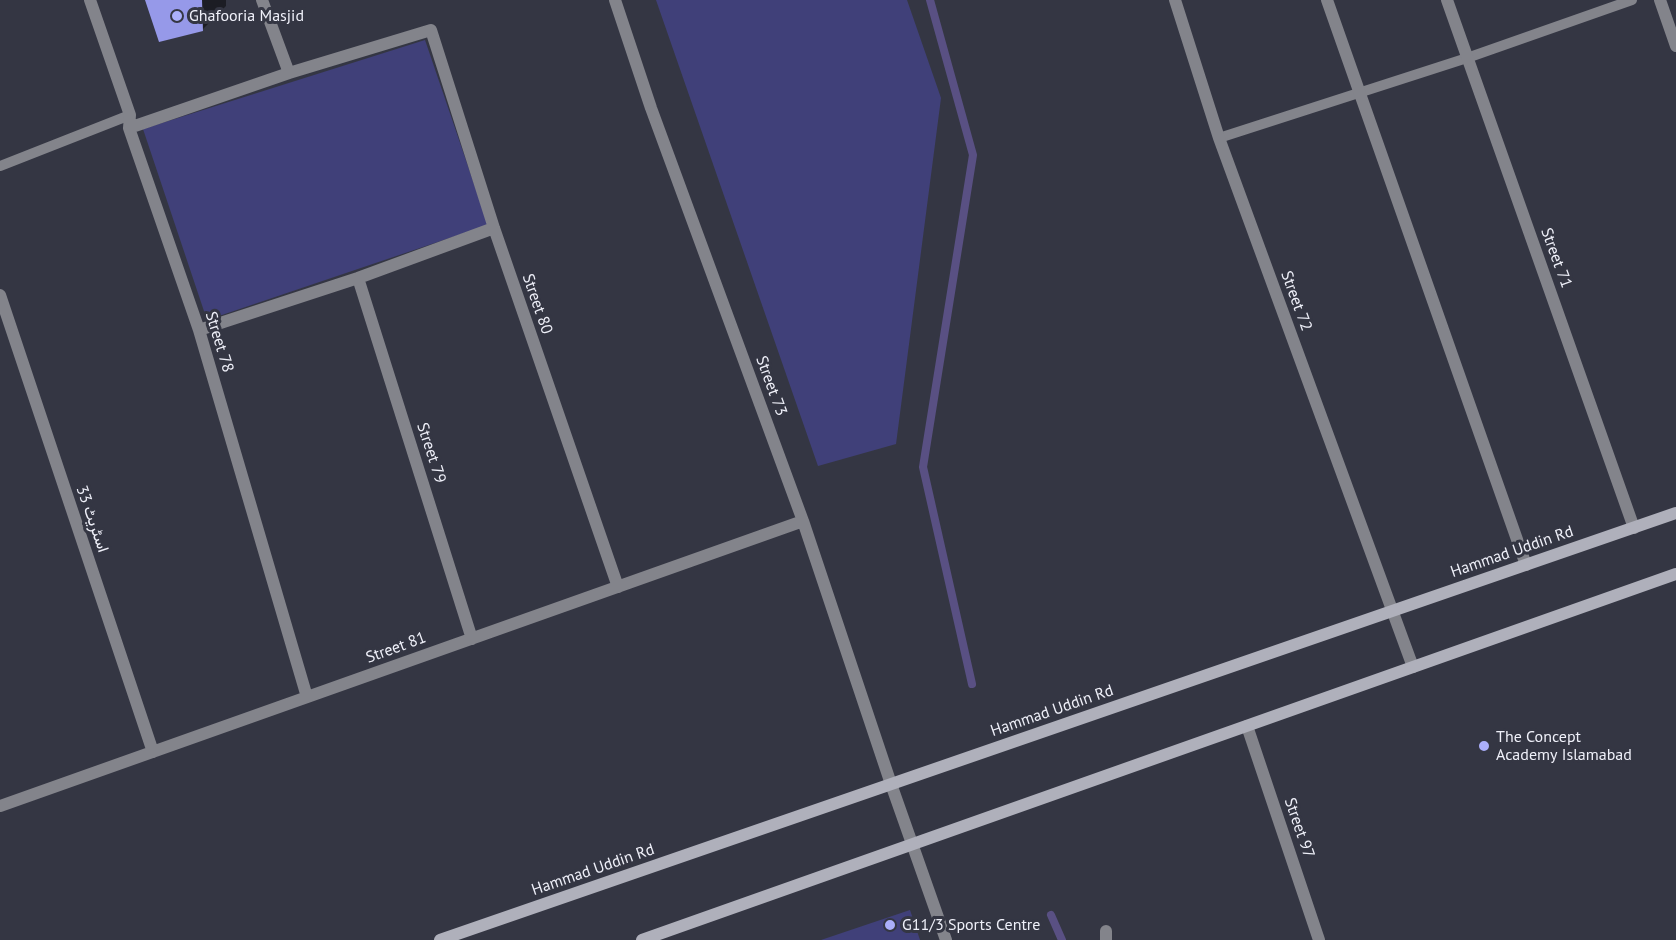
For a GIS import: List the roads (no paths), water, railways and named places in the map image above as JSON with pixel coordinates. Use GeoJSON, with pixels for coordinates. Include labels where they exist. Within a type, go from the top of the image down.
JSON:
{"type":"FeatureCollection","features":[{"type":"Feature","properties":{"kind":"street","name":"Street 78"},"geometry":{"type":"LineString","coordinates":[[90,0],[130,115],[129,128],[199,330],[307,697]]}},
{"type":"Feature","properties":{"kind":"street"},"geometry":{"type":"LineString","coordinates":[[129,128],[289,73],[262,0]]}},
{"type":"Feature","properties":{"kind":"street","name":"Street 73"},"geometry":{"type":"LineString","coordinates":[[615,0],[651,108],[803,521],[946,940]]}},
{"type":"Feature","properties":{"kind":"street","name":"Street 72"},"geometry":{"type":"LineString","coordinates":[[1175,0],[1219,138],[1413,667]]}},
{"type":"Feature","properties":{"kind":"street"},"geometry":{"type":"LineString","coordinates":[[1327,0],[1526,565]]}},
{"type":"Feature","properties":{"kind":"street","name":"Street 71"},"geometry":{"type":"LineString","coordinates":[[1447,0],[1634,528]]}},
{"type":"Feature","properties":{"kind":"street"},"geometry":{"type":"LineString","coordinates":[[1660,0],[1676,46]]}},
{"type":"Feature","properties":{"kind":"street","name":"Street 80"},"geometry":{"type":"LineString","coordinates":[[289,73],[431,30],[494,228],[618,587]]}},
{"type":"Feature","properties":{"kind":"street"},"geometry":{"type":"LineString","coordinates":[[199,330],[358,278],[494,228]]}},
{"type":"Feature","properties":{"kind":"street","name":"Street 79"},"geometry":{"type":"LineString","coordinates":[[358,278],[472,639]]}},
{"type":"Feature","properties":{"kind":"street","name":"اسٹریٹ 33"},"geometry":{"type":"LineString","coordinates":[[0,296],[153,752]]}},
{"type":"Feature","properties":{"kind":"street","name":"Hammad Uddin Rd"},"geometry":{"type":"LineString","coordinates":[[440,940],[1676,513]]}},
{"type":"Feature","properties":{"kind":"street","name":"Street 81"},"geometry":{"type":"LineString","coordinates":[[0,806],[803,521]]}},
{"type":"Feature","properties":{"kind":"street"},"geometry":{"type":"LineString","coordinates":[[642,940],[1676,574]]}},
{"type":"Feature","properties":{"kind":"street","name":"Street 97"},"geometry":{"type":"LineString","coordinates":[[1247,726],[1319,940]]}},
{"type":"Feature","properties":{"kind":"lane"},"geometry":{"type":"LineString","coordinates":[[1219,138],[1467,58],[1632,0]]}},
{"type":"Feature","properties":{"kind":"lane"},"geometry":{"type":"LineString","coordinates":[[0,166],[130,115]]}},
{"type":"Feature","properties":{"kind":"waterway"},"geometry":{"type":"LineString","coordinates":[[930,0],[973,155],[923,467],[972,684]]}},
{"type":"Feature","properties":{"kind":"waterway"},"geometry":{"type":"LineString","coordinates":[[1051,915],[1062,940]]}},
{"type":"Feature","properties":{"kind":"place","name":"Ghafooria Masjid"},"geometry":{"type":"Point","coordinates":[177,16]}},
{"type":"Feature","properties":{"kind":"place","name":"The Concept Academy Islamabad"},"geometry":{"type":"Point","coordinates":[1484,746]}},
{"type":"Feature","properties":{"kind":"place","name":"G11/3 Sports Centre"},"geometry":{"type":"Point","coordinates":[890,925]}}]}
